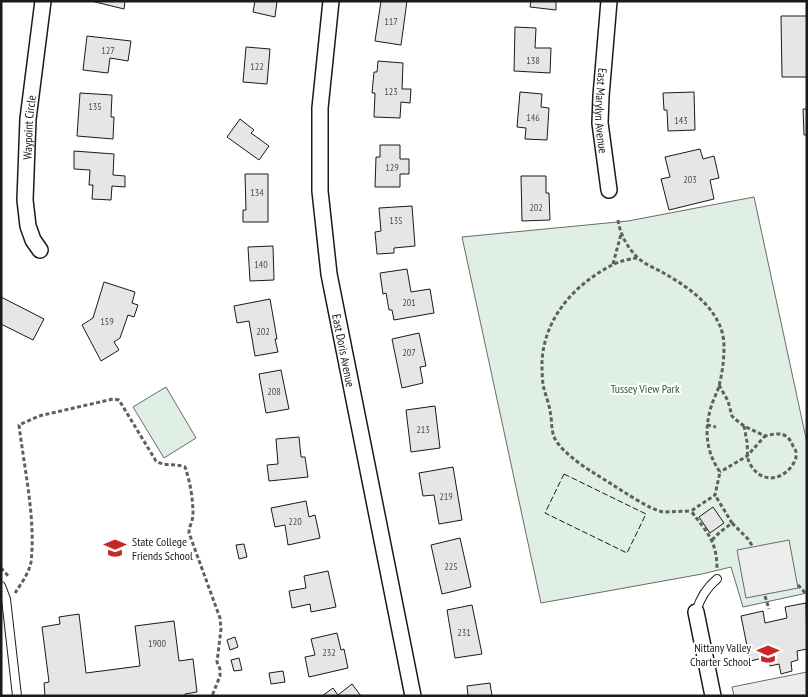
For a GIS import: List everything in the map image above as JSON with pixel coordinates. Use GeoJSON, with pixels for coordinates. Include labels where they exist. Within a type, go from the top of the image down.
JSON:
{"type":"FeatureCollection","features":[{"type":"Feature","properties":{"kind":"street","name":"Waypoint Circle"},"geometry":{"type":"LineString","coordinates":[[40,250],[33,240],[28,226],[25,200],[28,119],[43,1]]}},
{"type":"Feature","properties":{"kind":"street","name":"East Doris Avenue"},"geometry":{"type":"LineString","coordinates":[[331,1],[320,108],[320,191],[328,274],[413,696]]}},
{"type":"Feature","properties":{"kind":"street","name":"East Marylyn Avenue"},"geometry":{"type":"LineString","coordinates":[[609,1],[600,96],[600,123],[609,190]]}},
{"type":"Feature","properties":{"kind":"street"},"geometry":{"type":"LineString","coordinates":[[696,612],[713,696]]}},
{"type":"Feature","properties":{"kind":"lane"},"geometry":{"type":"LineString","coordinates":[[696,612],[699,601],[717,576]]}},
{"type":"Feature","properties":{"kind":"lane"},"geometry":{"type":"LineString","coordinates":[[1,586],[6,599],[17,696]]}},
{"type":"Feature","properties":{"kind":"path"},"geometry":{"type":"LineString","coordinates":[[618,220],[621,233],[638,258],[687,288],[708,306],[720,327],[724,342],[723,366],[711,407],[707,443],[716,467],[720,472]]}},
{"type":"Feature","properties":{"kind":"path"},"geometry":{"type":"LineString","coordinates":[[613,264],[621,233]]}},
{"type":"Feature","properties":{"kind":"path"},"geometry":{"type":"LineString","coordinates":[[638,258],[613,264],[586,282],[560,307],[553,321],[547,337],[542,362],[543,387],[550,411],[553,432],[558,443],[573,457],[620,490],[658,512],[691,511],[715,495]]}},
{"type":"Feature","properties":{"kind":"path"},"geometry":{"type":"LineString","coordinates":[[719,385],[728,401],[732,416],[738,422],[765,436],[782,434],[788,436],[796,456],[794,463],[787,472],[778,477],[765,478],[756,472],[746,456],[744,426]]}},
{"type":"Feature","properties":{"kind":"path"},"geometry":{"type":"LineString","coordinates":[[15,594],[31,564],[30,505],[18,426],[39,416],[113,399],[119,400],[156,461],[166,465],[185,467],[189,478],[193,514],[188,533],[220,618],[217,662],[220,676],[212,696]]}},
{"type":"Feature","properties":{"kind":"path"},"geometry":{"type":"LineString","coordinates":[[708,425],[716,427]]}},
{"type":"Feature","properties":{"kind":"path"},"geometry":{"type":"LineString","coordinates":[[753,547],[732,523],[715,495],[720,472],[746,456],[765,436]]}},
{"type":"Feature","properties":{"kind":"path"},"geometry":{"type":"LineString","coordinates":[[691,511],[712,540],[717,553],[717,576]]}},
{"type":"Feature","properties":{"kind":"path"},"geometry":{"type":"LineString","coordinates":[[712,540],[732,523]]}},
{"type":"Feature","properties":{"kind":"path"},"geometry":{"type":"LineString","coordinates":[[798,586],[807,595]]}},
{"type":"Feature","properties":{"kind":"path"},"geometry":{"type":"LineString","coordinates":[[766,596],[769,609]]}},
{"type":"Feature","properties":{"kind":"green space","name":"Tussey View Park"},"geometry":{"type":"Polygon","coordinates":[[[754,197],[807,443],[807,593],[743,607],[731,567],[541,603],[462,237],[628,221],[754,197]]]}},
{"type":"Feature","properties":{"kind":"green space"},"geometry":{"type":"Polygon","coordinates":[[[166,387],[196,438],[164,458],[133,407],[166,387]]]}},
{"type":"Feature","properties":{"kind":"shaded area"},"geometry":{"type":"Polygon","coordinates":[[[789,540],[798,588],[746,598],[737,550],[789,540]]]}},
{"type":"Feature","properties":{"kind":"shaded area"},"geometry":{"type":"Polygon","coordinates":[[[807,672],[807,696],[734,696],[732,687],[807,672]]]}},
{"type":"Feature","properties":{"kind":"building"},"geometry":{"type":"Polygon","coordinates":[[[91,1],[125,1],[124,9],[91,1]]]}},
{"type":"Feature","properties":{"kind":"building"},"geometry":{"type":"Polygon","coordinates":[[[255,1],[277,1],[275,17],[253,12],[255,1]]]}},
{"type":"Feature","properties":{"kind":"building"},"geometry":{"type":"Polygon","coordinates":[[[381,1],[407,1],[401,45],[375,41],[381,1]]]}},
{"type":"Feature","properties":{"kind":"building"},"geometry":{"type":"Polygon","coordinates":[[[531,1],[556,1],[556,10],[530,7],[531,1]]]}},
{"type":"Feature","properties":{"kind":"building"},"geometry":{"type":"Polygon","coordinates":[[[781,16],[807,16],[807,77],[782,77],[781,16]]]}},
{"type":"Feature","properties":{"kind":"building"},"geometry":{"type":"Polygon","coordinates":[[[515,27],[536,28],[535,48],[551,48],[550,73],[514,71],[515,27]]]}},
{"type":"Feature","properties":{"kind":"building"},"geometry":{"type":"Polygon","coordinates":[[[87,36],[131,41],[128,61],[110,58],[108,73],[83,70],[87,36]]]}},
{"type":"Feature","properties":{"kind":"building"},"geometry":{"type":"Polygon","coordinates":[[[246,47],[270,49],[267,84],[243,82],[246,47]]]}},
{"type":"Feature","properties":{"kind":"building"},"geometry":{"type":"Polygon","coordinates":[[[378,61],[403,63],[402,89],[411,89],[410,103],[401,102],[400,118],[374,117],[375,93],[372,93],[374,72],[377,72],[378,61]]]}},
{"type":"Feature","properties":{"kind":"building"},"geometry":{"type":"Polygon","coordinates":[[[520,92],[542,94],[541,107],[549,108],[547,140],[525,139],[526,128],[517,127],[520,92]]]}},
{"type":"Feature","properties":{"kind":"building"},"geometry":{"type":"Polygon","coordinates":[[[694,92],[695,130],[668,131],[667,110],[664,110],[663,93],[694,92]]]}},
{"type":"Feature","properties":{"kind":"building"},"geometry":{"type":"Polygon","coordinates":[[[80,93],[112,95],[113,139],[77,136],[80,93]]]}},
{"type":"Feature","properties":{"kind":"building"},"geometry":{"type":"Polygon","coordinates":[[[803,109],[807,109],[807,135],[804,135],[803,109]]]}},
{"type":"Feature","properties":{"kind":"building"},"geometry":{"type":"Polygon","coordinates":[[[240,119],[254,130],[251,133],[269,146],[259,160],[227,137],[240,119]]]}},
{"type":"Feature","properties":{"kind":"building"},"geometry":{"type":"Polygon","coordinates":[[[380,145],[400,145],[400,159],[409,159],[409,174],[400,174],[400,187],[375,187],[376,157],[380,157],[380,145]]]}},
{"type":"Feature","properties":{"kind":"building"},"geometry":{"type":"Polygon","coordinates":[[[700,149],[703,159],[714,156],[719,178],[710,180],[714,199],[669,210],[661,179],[670,177],[665,157],[700,149]]]}},
{"type":"Feature","properties":{"kind":"building"},"geometry":{"type":"Polygon","coordinates":[[[74,151],[114,154],[113,175],[125,176],[125,187],[112,186],[111,200],[92,199],[93,185],[89,185],[90,170],[74,169],[74,151]]]}},
{"type":"Feature","properties":{"kind":"building"},"geometry":{"type":"Polygon","coordinates":[[[245,174],[268,174],[268,222],[243,222],[243,210],[246,210],[245,174]]]}},
{"type":"Feature","properties":{"kind":"building"},"geometry":{"type":"Polygon","coordinates":[[[521,176],[546,176],[546,193],[549,193],[550,220],[522,221],[521,176]]]}},
{"type":"Feature","properties":{"kind":"building"},"geometry":{"type":"Polygon","coordinates":[[[412,206],[415,246],[394,248],[394,253],[377,254],[375,232],[381,231],[379,208],[412,206]]]}},
{"type":"Feature","properties":{"kind":"building"},"geometry":{"type":"Polygon","coordinates":[[[273,246],[274,280],[250,281],[248,247],[273,246]]]}},
{"type":"Feature","properties":{"kind":"building"},"geometry":{"type":"Polygon","coordinates":[[[407,269],[411,292],[430,289],[434,313],[394,320],[392,310],[389,310],[386,293],[383,294],[380,273],[407,269]]]}},
{"type":"Feature","properties":{"kind":"building"},"geometry":{"type":"Polygon","coordinates":[[[104,282],[135,292],[132,303],[138,305],[134,317],[128,315],[120,338],[114,342],[119,350],[101,361],[82,325],[93,318],[104,282]]]}},
{"type":"Feature","properties":{"kind":"building"},"geometry":{"type":"Polygon","coordinates":[[[1,297],[44,319],[33,340],[1,324],[1,297]]]}},
{"type":"Feature","properties":{"kind":"building"},"geometry":{"type":"Polygon","coordinates":[[[270,299],[278,352],[255,356],[249,321],[237,323],[234,306],[270,299]]]}},
{"type":"Feature","properties":{"kind":"building"},"geometry":{"type":"Polygon","coordinates":[[[419,333],[426,366],[420,367],[423,383],[402,388],[392,339],[419,333]]]}},
{"type":"Feature","properties":{"kind":"building"},"geometry":{"type":"Polygon","coordinates":[[[281,370],[289,409],[266,413],[259,374],[281,370]]]}},
{"type":"Feature","properties":{"kind":"building"},"geometry":{"type":"Polygon","coordinates":[[[435,406],[440,448],[411,452],[406,410],[435,406]]]}},
{"type":"Feature","properties":{"kind":"building"},"geometry":{"type":"Polygon","coordinates":[[[299,437],[301,457],[305,457],[308,477],[269,481],[267,465],[278,464],[276,439],[299,437]]]}},
{"type":"Feature","properties":{"kind":"building"},"geometry":{"type":"Polygon","coordinates":[[[453,467],[462,520],[439,524],[434,495],[423,496],[419,473],[453,467]]]}},
{"type":"Feature","properties":{"kind":"building"},"geometry":{"type":"Polygon","coordinates":[[[306,501],[309,517],[315,515],[320,538],[288,545],[285,525],[275,527],[271,508],[306,501]]]}},
{"type":"Feature","properties":{"kind":"building"},"geometry":{"type":"Polygon","coordinates":[[[713,507],[724,523],[710,533],[699,517],[713,507]]]}},
{"type":"Feature","properties":{"kind":"building"},"geometry":{"type":"Polygon","coordinates":[[[460,538],[471,587],[442,594],[431,545],[460,538]]]}},
{"type":"Feature","properties":{"kind":"building"},"geometry":{"type":"Polygon","coordinates":[[[244,544],[247,557],[239,559],[236,545],[244,544]]]}},
{"type":"Feature","properties":{"kind":"building"},"geometry":{"type":"Polygon","coordinates":[[[328,571],[336,607],[311,612],[310,604],[292,608],[289,591],[306,588],[304,576],[328,571]]]}},
{"type":"Feature","properties":{"kind":"building","name":"Nittany Valley Charter School"},"geometry":{"type":"Polygon","coordinates":[[[806,603],[807,649],[797,651],[798,660],[791,662],[792,671],[781,674],[779,664],[770,666],[768,657],[750,661],[741,616],[763,611],[765,623],[787,618],[785,607],[806,603]]]}},
{"type":"Feature","properties":{"kind":"building"},"geometry":{"type":"Polygon","coordinates":[[[472,605],[482,654],[455,658],[447,610],[472,605]]]}},
{"type":"Feature","properties":{"kind":"building"},"geometry":{"type":"Polygon","coordinates":[[[79,614],[86,673],[140,666],[135,626],[174,621],[179,661],[193,659],[197,692],[185,694],[185,696],[45,696],[44,683],[49,682],[42,627],[60,624],[59,617],[79,614]]]}},
{"type":"Feature","properties":{"kind":"building"},"geometry":{"type":"Polygon","coordinates":[[[337,633],[341,650],[344,649],[348,668],[309,677],[305,657],[315,655],[311,639],[337,633]]]}},
{"type":"Feature","properties":{"kind":"building"},"geometry":{"type":"Polygon","coordinates":[[[235,637],[238,647],[230,650],[227,640],[235,637]]]}},
{"type":"Feature","properties":{"kind":"building"},"geometry":{"type":"Polygon","coordinates":[[[239,658],[242,670],[234,671],[231,660],[239,658]]]}},
{"type":"Feature","properties":{"kind":"building"},"geometry":{"type":"Polygon","coordinates":[[[283,671],[285,682],[271,684],[269,673],[283,671]]]}},
{"type":"Feature","properties":{"kind":"building"},"geometry":{"type":"Polygon","coordinates":[[[490,683],[492,696],[468,696],[467,686],[490,683]]]}},
{"type":"Feature","properties":{"kind":"building"},"geometry":{"type":"Polygon","coordinates":[[[352,684],[361,696],[322,696],[333,688],[338,695],[352,684]]]}},
{"type":"Feature","properties":{"kind":"fence"},"geometry":{"type":"LineString","coordinates":[[564,474],[646,514],[627,553],[545,513],[564,474]]}},
{"type":"Feature","properties":{"kind":"place","name":"State College Friends School"},"geometry":{"type":"Point","coordinates":[115,548]}},
{"type":"Feature","properties":{"kind":"place","name":"Nittany Valley Charter School"},"geometry":{"type":"Point","coordinates":[768,654]}}]}
